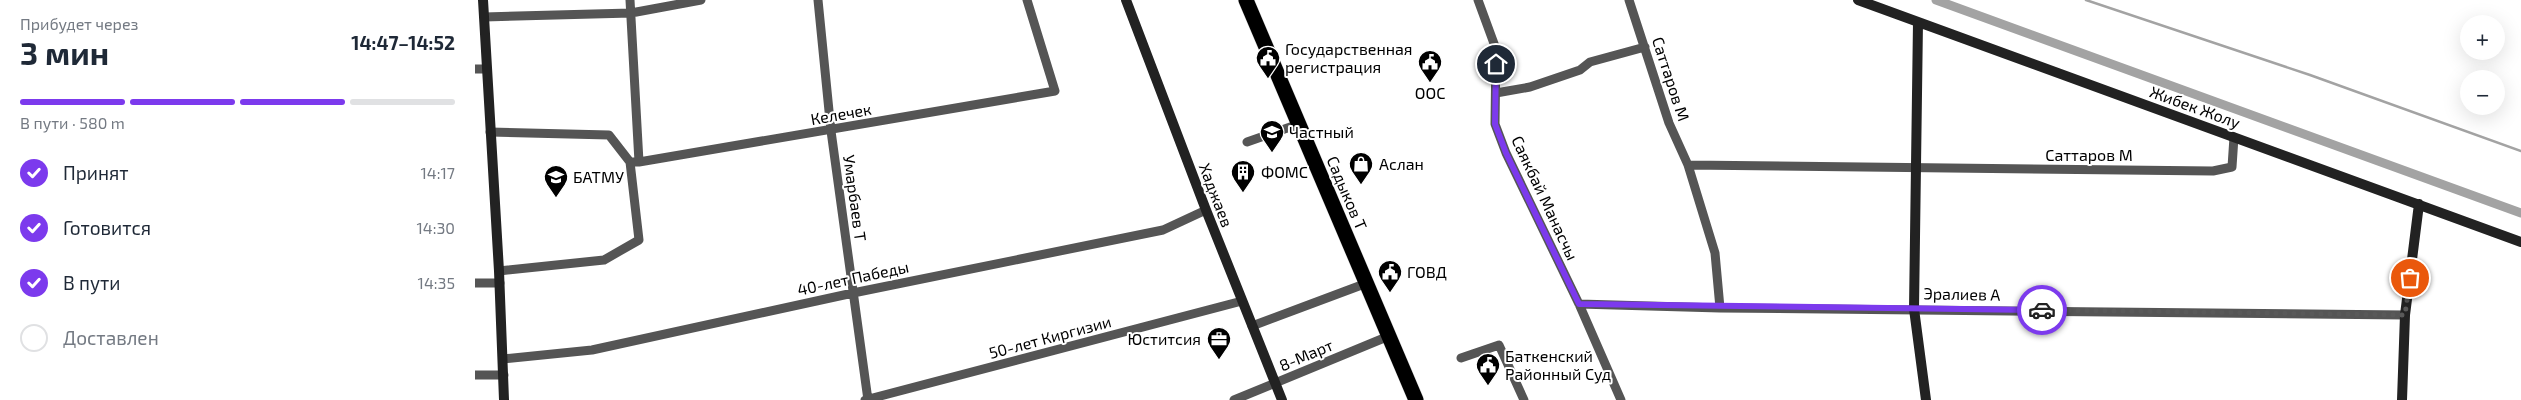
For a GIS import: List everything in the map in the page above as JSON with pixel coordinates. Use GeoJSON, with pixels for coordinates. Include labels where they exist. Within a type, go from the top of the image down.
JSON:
{"type":"FeatureCollection","features":[{"type":"Feature","properties":{"kind":"highway","name":"Садыков Т"},"geometry":{"type":"LineString","coordinates":[[1246,0],[1416,400]]}},
{"type":"Feature","properties":{"kind":"street"},"geometry":{"type":"LineString","coordinates":[[483,0],[500,283],[504,400]]}},
{"type":"Feature","properties":{"kind":"street"},"geometry":{"type":"LineString","coordinates":[[499,271],[604,260],[639,240],[630,0]]}},
{"type":"Feature","properties":{"kind":"street"},"geometry":{"type":"LineString","coordinates":[[484,17],[631,12],[701,0]]}},
{"type":"Feature","properties":{"kind":"street","name":"Умарбаев Т"},"geometry":{"type":"LineString","coordinates":[[818,0],[831,131],[867,400]]}},
{"type":"Feature","properties":{"kind":"street","name":"Келечек"},"geometry":{"type":"LineString","coordinates":[[635,162],[831,131],[1055,91],[1027,0]]}},
{"type":"Feature","properties":{"kind":"street","name":"Хаджаев"},"geometry":{"type":"LineString","coordinates":[[1126,0],[1206,210],[1282,400]]}},
{"type":"Feature","properties":{"kind":"street","name":"Саякбай Манасчы"},"geometry":{"type":"LineString","coordinates":[[1479,0],[1496,49],[1495,124],[1506,153],[1579,304],[1621,400]]}},
{"type":"Feature","properties":{"kind":"street","name":"Саттаров М"},"geometry":{"type":"LineString","coordinates":[[1629,0],[1669,124],[1688,165],[1715,253],[1720,308]]}},
{"type":"Feature","properties":{"kind":"street","name":"Жибек Жолу"},"geometry":{"type":"LineString","coordinates":[[1858,0],[2521,242]]}},
{"type":"Feature","properties":{"kind":"street"},"geometry":{"type":"LineString","coordinates":[[1918,22],[1914,309],[1926,400]]}},
{"type":"Feature","properties":{"kind":"street"},"geometry":{"type":"LineString","coordinates":[[1496,93],[1530,87],[1580,70],[1590,62],[1645,47]]}},
{"type":"Feature","properties":{"kind":"street"},"geometry":{"type":"LineString","coordinates":[[475,69],[487,69]]}},
{"type":"Feature","properties":{"kind":"street"},"geometry":{"type":"LineString","coordinates":[[1247,142],[1299,124]]}},
{"type":"Feature","properties":{"kind":"street"},"geometry":{"type":"LineString","coordinates":[[490,132],[609,135],[635,162]]}},
{"type":"Feature","properties":{"kind":"street","name":"Саттаров М"},"geometry":{"type":"LineString","coordinates":[[1688,165],[2213,171],[2232,167],[2233,137]]}},
{"type":"Feature","properties":{"kind":"street"},"geometry":{"type":"LineString","coordinates":[[2402,400],[2405,315],[2419,204]]}},
{"type":"Feature","properties":{"kind":"street","name":"40-лет Пабеды"},"geometry":{"type":"LineString","coordinates":[[503,359],[592,350],[853,293],[1163,230],[1206,210]]}},
{"type":"Feature","properties":{"kind":"street"},"geometry":{"type":"LineString","coordinates":[[475,283],[500,283]]}},
{"type":"Feature","properties":{"kind":"street"},"geometry":{"type":"LineString","coordinates":[[1252,326],[1367,283]]}},
{"type":"Feature","properties":{"kind":"street","name":"50-лет Киргизии"},"geometry":{"type":"LineString","coordinates":[[867,400],[1242,301]]}},
{"type":"Feature","properties":{"kind":"street","name":"Эралиев А"},"geometry":{"type":"LineString","coordinates":[[1579,304],[1720,308],[2405,315]]}},
{"type":"Feature","properties":{"kind":"street","name":"8-Март"},"geometry":{"type":"LineString","coordinates":[[1235,400],[1389,336]]}},
{"type":"Feature","properties":{"kind":"street"},"geometry":{"type":"LineString","coordinates":[[1461,358],[1499,345],[1524,400]]}},
{"type":"Feature","properties":{"kind":"street"},"geometry":{"type":"LineString","coordinates":[[475,375],[504,375]]}},
{"type":"Feature","properties":{"kind":"waterway"},"geometry":{"type":"LineString","coordinates":[[1936,0],[2521,213]]}},
{"type":"Feature","properties":{"kind":"waterway"},"geometry":{"type":"LineString","coordinates":[[2086,0],[2310,75],[2521,151]]}},
{"type":"Feature","properties":{"kind":"way so far"},"geometry":{"type":"LineString","coordinates":[[2042,310],[2405,315],[2410,278]]}},
{"type":"Feature","properties":{"kind":"place","name":"Государственная регистрация"},"geometry":{"type":"Point","coordinates":[1268,79]}},
{"type":"Feature","properties":{"kind":"place","name":"ООС"},"geometry":{"type":"Point","coordinates":[1430,83]}},
{"type":"Feature","properties":{"kind":"place","name":"Частный"},"geometry":{"type":"Point","coordinates":[1272,153]}},
{"type":"Feature","properties":{"kind":"place","name":"Аслан"},"geometry":{"type":"Point","coordinates":[1361,185]}},
{"type":"Feature","properties":{"kind":"place","name":"ФОМС"},"geometry":{"type":"Point","coordinates":[1243,193]}},
{"type":"Feature","properties":{"kind":"place","name":"БАТМУ"},"geometry":{"type":"Point","coordinates":[556,198]}},
{"type":"Feature","properties":{"kind":"place","name":"ГОВД"},"geometry":{"type":"Point","coordinates":[1390,293]}},
{"type":"Feature","properties":{"kind":"place","name":"Юститсия"},"geometry":{"type":"Point","coordinates":[1219,360]}},
{"type":"Feature","properties":{"kind":"place","name":"Баткенский Районный Суд"},"geometry":{"type":"Point","coordinates":[1488,386]}},
{"type":"Feature","properties":{"kind":"route"},"geometry":{"type":"LineString","coordinates":[[1496,64],[1495,124],[1506,153],[1579,304],[1720,308],[2042,310]]}}]}
